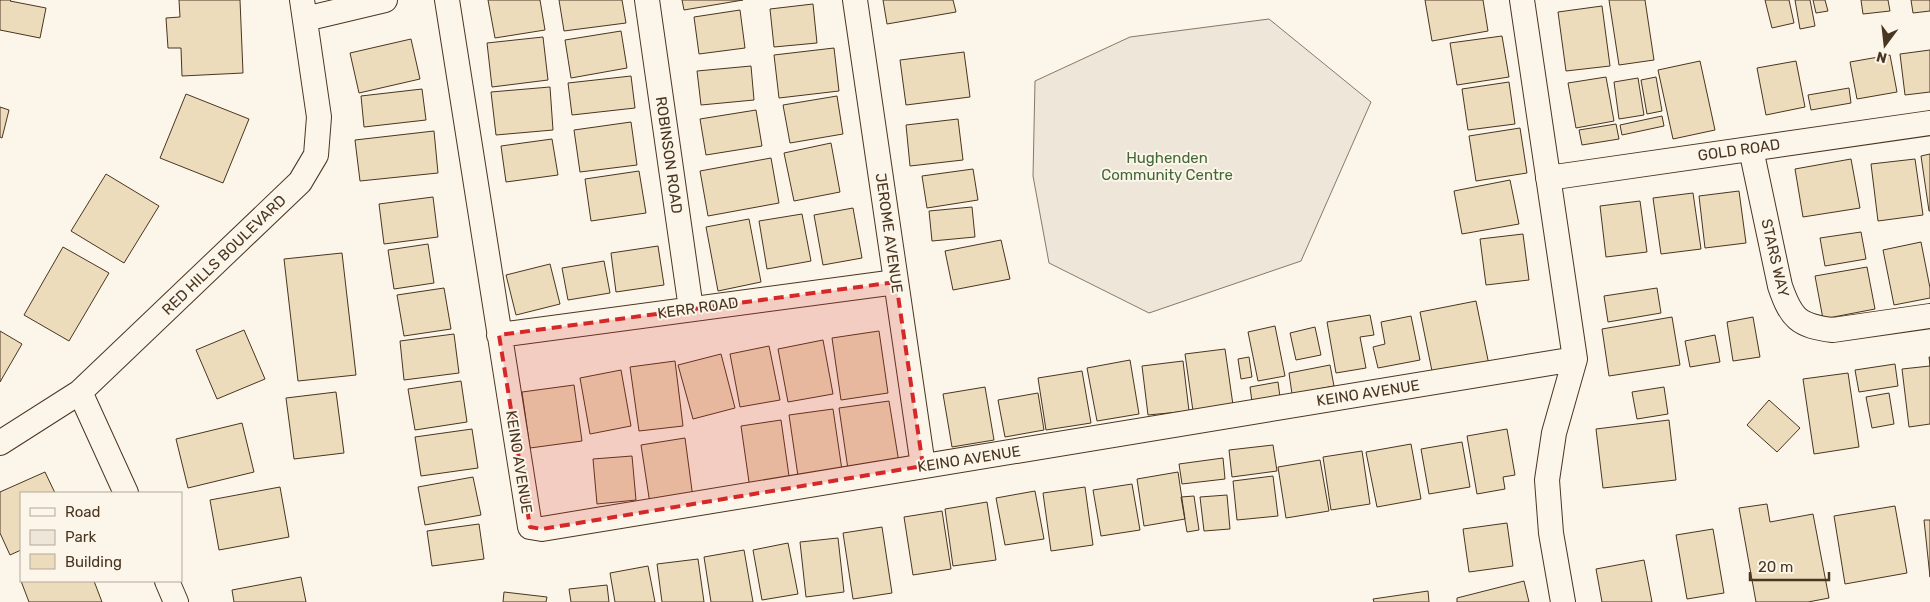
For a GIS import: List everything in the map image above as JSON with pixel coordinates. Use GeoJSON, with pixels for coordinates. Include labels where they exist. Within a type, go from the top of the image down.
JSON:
{"type":"FeatureCollection","features":[{"type":"Feature","properties":{"kind":"street"},"geometry":{"type":"LineString","coordinates":[[304,10],[385,0]]}},
{"type":"Feature","properties":{"kind":"street","name":"KEINO AVENUE"},"geometry":{"type":"LineString","coordinates":[[447,0],[530,527],[542,529],[1575,359]]}},
{"type":"Feature","properties":{"kind":"street","name":"ROBINSON ROAD"},"geometry":{"type":"LineString","coordinates":[[647,0],[691,309]]}},
{"type":"Feature","properties":{"kind":"street","name":"JEROME AVENUE"},"geometry":{"type":"LineString","coordinates":[[854,0],[923,466]]}},
{"type":"Feature","properties":{"kind":"street"},"geometry":{"type":"LineString","coordinates":[[1522,0],[1575,359],[1554,433],[1548,480],[1551,533],[1563,602]]}},
{"type":"Feature","properties":{"kind":"street","name":"RED HILLS BOULEVARD"},"geometry":{"type":"LineString","coordinates":[[0,443],[80,392],[300,182],[316,155],[319,117],[304,10]]}},
{"type":"Feature","properties":{"kind":"street","name":"GOLD ROAD"},"geometry":{"type":"LineString","coordinates":[[1548,178],[1930,123]]}},
{"type":"Feature","properties":{"kind":"street","name":"STARS WAY"},"geometry":{"type":"LineString","coordinates":[[1751,149],[1780,286],[1787,306],[1795,317],[1804,324],[1833,330],[1930,316]]}},
{"type":"Feature","properties":{"kind":"street","name":"KERR ROAD"},"geometry":{"type":"LineString","coordinates":[[499,335],[896,282]]}},
{"type":"Feature","properties":{"kind":"street"},"geometry":{"type":"LineString","coordinates":[[80,392],[126,492]]}},
{"type":"Feature","properties":{"kind":"street"},"geometry":{"type":"LineString","coordinates":[[167,582],[176,602]]}},
{"type":"Feature","properties":{"kind":"highlighted area"},"geometry":{"type":"Polygon","coordinates":[[[896,282],[923,466],[542,529],[530,527],[499,335],[896,282]]]}},
{"type":"Feature","properties":{"kind":"green space","name":"Hughenden Community Centre"},"geometry":{"type":"Polygon","coordinates":[[[1269,19],[1371,102],[1301,261],[1149,313],[1049,263],[1033,176],[1035,81],[1130,37],[1269,19]]]}},
{"type":"Feature","properties":{"kind":"building"},"geometry":{"type":"Polygon","coordinates":[[[0,0],[11,0],[46,8],[40,38],[0,30],[0,0]]]}},
{"type":"Feature","properties":{"kind":"building"},"geometry":{"type":"Polygon","coordinates":[[[179,0],[240,0],[243,73],[182,76],[181,48],[168,48],[166,18],[180,17],[179,0]]]}},
{"type":"Feature","properties":{"kind":"building"},"geometry":{"type":"Polygon","coordinates":[[[488,0],[540,0],[545,30],[495,38],[488,0]]]}},
{"type":"Feature","properties":{"kind":"building"},"geometry":{"type":"Polygon","coordinates":[[[559,0],[622,0],[626,23],[564,31],[559,0]]]}},
{"type":"Feature","properties":{"kind":"building"},"geometry":{"type":"Polygon","coordinates":[[[682,0],[743,0],[684,10],[682,0]]]}},
{"type":"Feature","properties":{"kind":"building"},"geometry":{"type":"Polygon","coordinates":[[[883,0],[953,0],[956,12],[887,24],[883,0]]]}},
{"type":"Feature","properties":{"kind":"building"},"geometry":{"type":"Polygon","coordinates":[[[1425,0],[1483,0],[1488,31],[1432,41],[1425,0]]]}},
{"type":"Feature","properties":{"kind":"building"},"geometry":{"type":"Polygon","coordinates":[[[1609,0],[1645,0],[1654,60],[1619,65],[1609,0]]]}},
{"type":"Feature","properties":{"kind":"building"},"geometry":{"type":"Polygon","coordinates":[[[1765,0],[1789,0],[1794,23],[1772,28],[1765,0]]]}},
{"type":"Feature","properties":{"kind":"building"},"geometry":{"type":"Polygon","coordinates":[[[1795,0],[1810,0],[1815,26],[1800,29],[1795,0]]]}},
{"type":"Feature","properties":{"kind":"building"},"geometry":{"type":"Polygon","coordinates":[[[1813,0],[1825,0],[1828,11],[1816,13],[1813,0]]]}},
{"type":"Feature","properties":{"kind":"building"},"geometry":{"type":"Polygon","coordinates":[[[1861,0],[1888,0],[1890,11],[1863,14],[1861,0]]]}},
{"type":"Feature","properties":{"kind":"building"},"geometry":{"type":"Polygon","coordinates":[[[1911,0],[1930,0],[1930,11],[1913,13],[1911,0]]]}},
{"type":"Feature","properties":{"kind":"building"},"geometry":{"type":"Polygon","coordinates":[[[813,4],[817,43],[774,47],[770,9],[813,4]]]}},
{"type":"Feature","properties":{"kind":"building"},"geometry":{"type":"Polygon","coordinates":[[[1602,6],[1610,66],[1566,71],[1558,12],[1602,6]]]}},
{"type":"Feature","properties":{"kind":"building"},"geometry":{"type":"Polygon","coordinates":[[[740,10],[745,48],[699,54],[694,17],[740,10]]]}},
{"type":"Feature","properties":{"kind":"building"},"geometry":{"type":"Polygon","coordinates":[[[621,31],[627,68],[571,78],[565,40],[621,31]]]}},
{"type":"Feature","properties":{"kind":"building"},"geometry":{"type":"Polygon","coordinates":[[[1502,36],[1509,77],[1457,85],[1450,43],[1502,36]]]}},
{"type":"Feature","properties":{"kind":"building"},"geometry":{"type":"Polygon","coordinates":[[[543,37],[548,80],[492,87],[487,43],[543,37]]]}},
{"type":"Feature","properties":{"kind":"building"},"geometry":{"type":"Polygon","coordinates":[[[411,39],[420,79],[359,93],[350,53],[411,39]]]}},
{"type":"Feature","properties":{"kind":"building"},"geometry":{"type":"Polygon","coordinates":[[[834,48],[839,91],[779,98],[774,55],[834,48]]]}},
{"type":"Feature","properties":{"kind":"building"},"geometry":{"type":"Polygon","coordinates":[[[1930,50],[1930,92],[1905,95],[1900,54],[1930,50]]]}},
{"type":"Feature","properties":{"kind":"building"},"geometry":{"type":"Polygon","coordinates":[[[964,52],[970,97],[906,105],[900,60],[964,52]]]}},
{"type":"Feature","properties":{"kind":"building"},"geometry":{"type":"Polygon","coordinates":[[[1890,55],[1897,92],[1857,99],[1850,62],[1890,55]]]}},
{"type":"Feature","properties":{"kind":"building"},"geometry":{"type":"Polygon","coordinates":[[[1700,61],[1715,130],[1673,139],[1658,70],[1700,61]]]}},
{"type":"Feature","properties":{"kind":"building"},"geometry":{"type":"Polygon","coordinates":[[[1796,61],[1805,107],[1766,115],[1757,68],[1796,61]]]}},
{"type":"Feature","properties":{"kind":"building"},"geometry":{"type":"Polygon","coordinates":[[[751,66],[754,100],[701,105],[697,71],[751,66]]]}},
{"type":"Feature","properties":{"kind":"building"},"geometry":{"type":"Polygon","coordinates":[[[631,76],[635,108],[572,115],[568,83],[631,76]]]}},
{"type":"Feature","properties":{"kind":"building"},"geometry":{"type":"Polygon","coordinates":[[[1606,77],[1614,121],[1576,128],[1568,83],[1606,77]]]}},
{"type":"Feature","properties":{"kind":"building"},"geometry":{"type":"Polygon","coordinates":[[[1656,77],[1662,111],[1647,114],[1641,80],[1656,77]]]}},
{"type":"Feature","properties":{"kind":"building"},"geometry":{"type":"Polygon","coordinates":[[[1638,78],[1644,115],[1619,119],[1614,82],[1638,78]]]}},
{"type":"Feature","properties":{"kind":"building"},"geometry":{"type":"Polygon","coordinates":[[[1509,82],[1515,124],[1468,130],[1462,89],[1509,82]]]}},
{"type":"Feature","properties":{"kind":"building"},"geometry":{"type":"Polygon","coordinates":[[[550,87],[553,130],[496,135],[491,92],[550,87]]]}},
{"type":"Feature","properties":{"kind":"building"},"geometry":{"type":"Polygon","coordinates":[[[1849,88],[1851,103],[1811,110],[1808,95],[1849,88]]]}},
{"type":"Feature","properties":{"kind":"building"},"geometry":{"type":"Polygon","coordinates":[[[422,89],[426,120],[364,127],[361,96],[422,89]]]}},
{"type":"Feature","properties":{"kind":"building"},"geometry":{"type":"Polygon","coordinates":[[[186,94],[249,119],[223,183],[160,158],[186,94]]]}},
{"type":"Feature","properties":{"kind":"building"},"geometry":{"type":"Polygon","coordinates":[[[837,96],[843,134],[790,143],[783,105],[837,96]]]}},
{"type":"Feature","properties":{"kind":"building"},"geometry":{"type":"Polygon","coordinates":[[[0,107],[9,110],[2,138],[0,137],[0,107]]]}},
{"type":"Feature","properties":{"kind":"building"},"geometry":{"type":"Polygon","coordinates":[[[756,110],[762,146],[706,155],[700,119],[756,110]]]}},
{"type":"Feature","properties":{"kind":"building"},"geometry":{"type":"Polygon","coordinates":[[[1662,116],[1664,126],[1622,135],[1620,125],[1662,116]]]}},
{"type":"Feature","properties":{"kind":"building"},"geometry":{"type":"Polygon","coordinates":[[[958,119],[963,160],[910,166],[906,125],[958,119]]]}},
{"type":"Feature","properties":{"kind":"building"},"geometry":{"type":"Polygon","coordinates":[[[631,122],[637,165],[580,172],[574,130],[631,122]]]}},
{"type":"Feature","properties":{"kind":"building"},"geometry":{"type":"Polygon","coordinates":[[[1616,124],[1619,139],[1582,145],[1579,130],[1616,124]]]}},
{"type":"Feature","properties":{"kind":"building"},"geometry":{"type":"Polygon","coordinates":[[[1520,128],[1527,173],[1476,181],[1469,136],[1520,128]]]}},
{"type":"Feature","properties":{"kind":"building"},"geometry":{"type":"Polygon","coordinates":[[[434,131],[438,173],[360,181],[355,140],[434,131]]]}},
{"type":"Feature","properties":{"kind":"building"},"geometry":{"type":"Polygon","coordinates":[[[552,139],[558,175],[506,182],[501,146],[552,139]]]}},
{"type":"Feature","properties":{"kind":"building"},"geometry":{"type":"Polygon","coordinates":[[[831,143],[840,192],[794,201],[784,153],[831,143]]]}},
{"type":"Feature","properties":{"kind":"building"},"geometry":{"type":"Polygon","coordinates":[[[1930,154],[1930,211],[1929,211],[1921,156],[1930,154]]]}},
{"type":"Feature","properties":{"kind":"building"},"geometry":{"type":"Polygon","coordinates":[[[771,158],[779,203],[708,216],[700,171],[771,158]]]}},
{"type":"Feature","properties":{"kind":"building"},"geometry":{"type":"Polygon","coordinates":[[[1851,159],[1860,208],[1803,217],[1795,169],[1851,159]]]}},
{"type":"Feature","properties":{"kind":"building"},"geometry":{"type":"Polygon","coordinates":[[[1915,159],[1923,215],[1878,221],[1871,164],[1915,159]]]}},
{"type":"Feature","properties":{"kind":"building"},"geometry":{"type":"Polygon","coordinates":[[[973,169],[978,200],[927,208],[922,176],[973,169]]]}},
{"type":"Feature","properties":{"kind":"building"},"geometry":{"type":"Polygon","coordinates":[[[639,171],[646,213],[591,221],[585,179],[639,171]]]}},
{"type":"Feature","properties":{"kind":"building"},"geometry":{"type":"Polygon","coordinates":[[[106,174],[159,206],[124,263],[71,231],[106,174]]]}},
{"type":"Feature","properties":{"kind":"building"},"geometry":{"type":"Polygon","coordinates":[[[1510,180],[1519,224],[1462,234],[1454,191],[1510,180]]]}},
{"type":"Feature","properties":{"kind":"building"},"geometry":{"type":"Polygon","coordinates":[[[1739,191],[1746,243],[1705,248],[1699,196],[1739,191]]]}},
{"type":"Feature","properties":{"kind":"building"},"geometry":{"type":"Polygon","coordinates":[[[1693,193],[1701,249],[1661,254],[1653,198],[1693,193]]]}},
{"type":"Feature","properties":{"kind":"building"},"geometry":{"type":"Polygon","coordinates":[[[433,197],[438,237],[384,244],[379,204],[433,197]]]}},
{"type":"Feature","properties":{"kind":"building"},"geometry":{"type":"Polygon","coordinates":[[[1640,201],[1647,252],[1606,257],[1600,206],[1640,201]]]}},
{"type":"Feature","properties":{"kind":"building"},"geometry":{"type":"Polygon","coordinates":[[[972,207],[975,237],[932,241],[929,211],[972,207]]]}},
{"type":"Feature","properties":{"kind":"building"},"geometry":{"type":"Polygon","coordinates":[[[853,208],[862,258],[823,265],[814,215],[853,208]]]}},
{"type":"Feature","properties":{"kind":"building"},"geometry":{"type":"Polygon","coordinates":[[[802,214],[811,261],[767,269],[759,221],[802,214]]]}},
{"type":"Feature","properties":{"kind":"building"},"geometry":{"type":"Polygon","coordinates":[[[749,219],[761,282],[718,291],[706,227],[749,219]]]}},
{"type":"Feature","properties":{"kind":"building"},"geometry":{"type":"Polygon","coordinates":[[[1861,232],[1866,259],[1825,266],[1820,238],[1861,232]]]}},
{"type":"Feature","properties":{"kind":"building"},"geometry":{"type":"Polygon","coordinates":[[[1523,234],[1529,280],[1486,285],[1480,239],[1523,234]]]}},
{"type":"Feature","properties":{"kind":"building"},"geometry":{"type":"Polygon","coordinates":[[[1001,240],[1010,279],[953,290],[945,251],[1001,240]]]}},
{"type":"Feature","properties":{"kind":"building"},"geometry":{"type":"Polygon","coordinates":[[[1921,242],[1930,288],[1930,298],[1894,305],[1883,250],[1921,242]]]}},
{"type":"Feature","properties":{"kind":"building"},"geometry":{"type":"Polygon","coordinates":[[[428,244],[434,283],[394,289],[388,250],[428,244]]]}},
{"type":"Feature","properties":{"kind":"building"},"geometry":{"type":"Polygon","coordinates":[[[658,246],[664,285],[616,292],[611,253],[658,246]]]}},
{"type":"Feature","properties":{"kind":"building"},"geometry":{"type":"Polygon","coordinates":[[[63,247],[109,273],[69,341],[24,315],[63,247]]]}},
{"type":"Feature","properties":{"kind":"building"},"geometry":{"type":"Polygon","coordinates":[[[342,253],[356,375],[298,381],[284,259],[342,253]]]}},
{"type":"Feature","properties":{"kind":"building"},"geometry":{"type":"Polygon","coordinates":[[[604,261],[610,293],[568,300],[562,268],[604,261]]]}},
{"type":"Feature","properties":{"kind":"building"},"geometry":{"type":"Polygon","coordinates":[[[550,264],[560,304],[516,315],[506,275],[550,264]]]}},
{"type":"Feature","properties":{"kind":"building"},"geometry":{"type":"Polygon","coordinates":[[[1867,267],[1875,309],[1823,319],[1815,276],[1867,267]]]}},
{"type":"Feature","properties":{"kind":"building"},"geometry":{"type":"Polygon","coordinates":[[[444,288],[451,329],[404,336],[397,295],[444,288]]]}},
{"type":"Feature","properties":{"kind":"building"},"geometry":{"type":"Polygon","coordinates":[[[1657,288],[1661,313],[1608,322],[1604,296],[1657,288]]]}},
{"type":"Feature","properties":{"kind":"building"},"geometry":{"type":"Polygon","coordinates":[[[1476,301],[1489,365],[1433,376],[1420,312],[1476,301]]]}},
{"type":"Feature","properties":{"kind":"building"},"geometry":{"type":"Polygon","coordinates":[[[1370,315],[1374,335],[1360,337],[1366,368],[1336,373],[1327,322],[1370,315]]]}},
{"type":"Feature","properties":{"kind":"building"},"geometry":{"type":"Polygon","coordinates":[[[1411,316],[1420,360],[1378,368],[1373,347],[1385,344],[1381,322],[1411,316]]]}},
{"type":"Feature","properties":{"kind":"building"},"geometry":{"type":"Polygon","coordinates":[[[1672,317],[1680,365],[1609,376],[1602,329],[1672,317]]]}},
{"type":"Feature","properties":{"kind":"building"},"geometry":{"type":"Polygon","coordinates":[[[1753,317],[1760,357],[1733,361],[1727,322],[1753,317]]]}},
{"type":"Feature","properties":{"kind":"building"},"geometry":{"type":"Polygon","coordinates":[[[1275,326],[1285,376],[1258,381],[1248,332],[1275,326]]]}},
{"type":"Feature","properties":{"kind":"building"},"geometry":{"type":"Polygon","coordinates":[[[1315,327],[1321,355],[1296,360],[1290,333],[1315,327]]]}},
{"type":"Feature","properties":{"kind":"building"},"geometry":{"type":"Polygon","coordinates":[[[244,330],[265,379],[217,399],[196,350],[244,330]]]}},
{"type":"Feature","properties":{"kind":"building"},"geometry":{"type":"Polygon","coordinates":[[[0,331],[22,344],[0,382],[0,331]]]}},
{"type":"Feature","properties":{"kind":"building"},"geometry":{"type":"Polygon","coordinates":[[[879,331],[888,393],[841,400],[832,338],[879,331]]]}},
{"type":"Feature","properties":{"kind":"building"},"geometry":{"type":"Polygon","coordinates":[[[454,334],[459,373],[404,380],[400,341],[454,334]]]}},
{"type":"Feature","properties":{"kind":"building"},"geometry":{"type":"Polygon","coordinates":[[[1715,335],[1720,362],[1690,367],[1685,341],[1715,335]]]}},
{"type":"Feature","properties":{"kind":"building"},"geometry":{"type":"Polygon","coordinates":[[[823,340],[833,394],[788,402],[778,349],[823,340]]]}},
{"type":"Feature","properties":{"kind":"building"},"geometry":{"type":"Polygon","coordinates":[[[769,346],[780,400],[740,407],[730,354],[769,346]]]}},
{"type":"Feature","properties":{"kind":"building"},"geometry":{"type":"Polygon","coordinates":[[[1225,349],[1233,405],[1193,411],[1185,354],[1225,349]]]}},
{"type":"Feature","properties":{"kind":"building"},"geometry":{"type":"Polygon","coordinates":[[[721,354],[735,408],[693,419],[678,365],[721,354]]]}},
{"type":"Feature","properties":{"kind":"building"},"geometry":{"type":"Polygon","coordinates":[[[1249,357],[1252,377],[1241,379],[1238,359],[1249,357]]]}},
{"type":"Feature","properties":{"kind":"building"},"geometry":{"type":"Polygon","coordinates":[[[1130,360],[1139,414],[1097,421],[1087,368],[1130,360]]]}},
{"type":"Feature","properties":{"kind":"building"},"geometry":{"type":"Polygon","coordinates":[[[675,361],[683,426],[639,431],[630,367],[675,361]]]}},
{"type":"Feature","properties":{"kind":"building"},"geometry":{"type":"Polygon","coordinates":[[[1183,361],[1189,411],[1148,415],[1142,366],[1183,361]]]}},
{"type":"Feature","properties":{"kind":"building"},"geometry":{"type":"Polygon","coordinates":[[[1895,364],[1898,386],[1859,392],[1855,370],[1895,364]]]}},
{"type":"Feature","properties":{"kind":"building"},"geometry":{"type":"Polygon","coordinates":[[[1330,365],[1334,386],[1292,394],[1289,373],[1330,365]]]}},
{"type":"Feature","properties":{"kind":"building"},"geometry":{"type":"Polygon","coordinates":[[[1930,366],[1930,424],[1909,427],[1902,369],[1930,366]]]}},
{"type":"Feature","properties":{"kind":"building"},"geometry":{"type":"Polygon","coordinates":[[[621,370],[631,426],[590,434],[580,378],[621,370]]]}},
{"type":"Feature","properties":{"kind":"building"},"geometry":{"type":"Polygon","coordinates":[[[1082,371],[1091,423],[1046,430],[1038,378],[1082,371]]]}},
{"type":"Feature","properties":{"kind":"building"},"geometry":{"type":"Polygon","coordinates":[[[1848,373],[1859,447],[1814,454],[1803,379],[1848,373]]]}},
{"type":"Feature","properties":{"kind":"building"},"geometry":{"type":"Polygon","coordinates":[[[461,381],[467,422],[415,430],[408,389],[461,381]]]}},
{"type":"Feature","properties":{"kind":"building"},"geometry":{"type":"Polygon","coordinates":[[[1278,382],[1280,397],[1252,402],[1250,387],[1278,382]]]}},
{"type":"Feature","properties":{"kind":"building"},"geometry":{"type":"Polygon","coordinates":[[[574,385],[582,441],[530,448],[522,392],[574,385]]]}},
{"type":"Feature","properties":{"kind":"building"},"geometry":{"type":"Polygon","coordinates":[[[985,387],[994,440],[952,447],[943,394],[985,387]]]}},
{"type":"Feature","properties":{"kind":"building"},"geometry":{"type":"Polygon","coordinates":[[[1664,387],[1668,414],[1637,419],[1632,392],[1664,387]]]}},
{"type":"Feature","properties":{"kind":"building"},"geometry":{"type":"Polygon","coordinates":[[[336,392],[344,453],[294,459],[286,398],[336,392]]]}},
{"type":"Feature","properties":{"kind":"building"},"geometry":{"type":"Polygon","coordinates":[[[1038,393],[1044,430],[1005,437],[998,400],[1038,393]]]}},
{"type":"Feature","properties":{"kind":"building"},"geometry":{"type":"Polygon","coordinates":[[[1889,393],[1894,424],[1872,428],[1866,397],[1889,393]]]}},
{"type":"Feature","properties":{"kind":"building"},"geometry":{"type":"Polygon","coordinates":[[[1769,400],[1800,428],[1777,452],[1747,425],[1769,400]]]}},
{"type":"Feature","properties":{"kind":"building"},"geometry":{"type":"Polygon","coordinates":[[[889,401],[900,469],[849,476],[839,408],[889,401]]]}},
{"type":"Feature","properties":{"kind":"building"},"geometry":{"type":"Polygon","coordinates":[[[833,409],[843,477],[799,483],[789,415],[833,409]]]}},
{"type":"Feature","properties":{"kind":"building"},"geometry":{"type":"Polygon","coordinates":[[[781,420],[790,483],[750,489],[741,426],[781,420]]]}},
{"type":"Feature","properties":{"kind":"building"},"geometry":{"type":"Polygon","coordinates":[[[1669,420],[1676,480],[1603,488],[1596,429],[1669,420]]]}},
{"type":"Feature","properties":{"kind":"building"},"geometry":{"type":"Polygon","coordinates":[[[242,423],[254,472],[188,488],[176,439],[242,423]]]}},
{"type":"Feature","properties":{"kind":"building"},"geometry":{"type":"Polygon","coordinates":[[[472,429],[478,468],[421,476],[415,437],[472,429]]]}},
{"type":"Feature","properties":{"kind":"building"},"geometry":{"type":"Polygon","coordinates":[[[1507,429],[1515,475],[1503,477],[1505,489],[1477,494],[1467,436],[1507,429]]]}},
{"type":"Feature","properties":{"kind":"building"},"geometry":{"type":"Polygon","coordinates":[[[685,438],[693,498],[650,504],[641,445],[685,438]]]}},
{"type":"Feature","properties":{"kind":"building"},"geometry":{"type":"Polygon","coordinates":[[[1462,442],[1470,487],[1429,494],[1421,449],[1462,442]]]}},
{"type":"Feature","properties":{"kind":"building"},"geometry":{"type":"Polygon","coordinates":[[[1411,444],[1421,499],[1377,507],[1366,452],[1411,444]]]}},
{"type":"Feature","properties":{"kind":"building"},"geometry":{"type":"Polygon","coordinates":[[[1273,445],[1277,471],[1232,477],[1229,450],[1273,445]]]}},
{"type":"Feature","properties":{"kind":"building"},"geometry":{"type":"Polygon","coordinates":[[[1362,451],[1370,504],[1331,510],[1323,457],[1362,451]]]}},
{"type":"Feature","properties":{"kind":"building"},"geometry":{"type":"Polygon","coordinates":[[[632,456],[636,500],[597,504],[593,459],[632,456]]]}},
{"type":"Feature","properties":{"kind":"building"},"geometry":{"type":"Polygon","coordinates":[[[1223,458],[1225,479],[1182,484],[1179,464],[1223,458]]]}},
{"type":"Feature","properties":{"kind":"building"},"geometry":{"type":"Polygon","coordinates":[[[1320,460],[1329,511],[1286,518],[1278,467],[1320,460]]]}},
{"type":"Feature","properties":{"kind":"building"},"geometry":{"type":"Polygon","coordinates":[[[45,472],[55,492],[20,492],[20,550],[10,555],[0,533],[0,492],[45,472]]]}},
{"type":"Feature","properties":{"kind":"building"},"geometry":{"type":"Polygon","coordinates":[[[1178,472],[1185,519],[1144,526],[1137,479],[1178,472]]]}},
{"type":"Feature","properties":{"kind":"building"},"geometry":{"type":"Polygon","coordinates":[[[1273,476],[1278,516],[1237,520],[1233,481],[1273,476]]]}},
{"type":"Feature","properties":{"kind":"building"},"geometry":{"type":"Polygon","coordinates":[[[473,477],[481,515],[425,525],[418,487],[473,477]]]}},
{"type":"Feature","properties":{"kind":"building"},"geometry":{"type":"Polygon","coordinates":[[[1132,484],[1140,530],[1101,536],[1093,490],[1132,484]]]}},
{"type":"Feature","properties":{"kind":"building"},"geometry":{"type":"Polygon","coordinates":[[[280,487],[289,537],[219,550],[210,500],[280,487]]]}},
{"type":"Feature","properties":{"kind":"building"},"geometry":{"type":"Polygon","coordinates":[[[1085,487],[1093,545],[1051,551],[1043,493],[1085,487]]]}},
{"type":"Feature","properties":{"kind":"building"},"geometry":{"type":"Polygon","coordinates":[[[1035,491],[1044,539],[1005,545],[996,498],[1035,491]]]}},
{"type":"Feature","properties":{"kind":"building"},"geometry":{"type":"Polygon","coordinates":[[[1227,495],[1230,529],[1204,531],[1200,497],[1227,495]]]}},
{"type":"Feature","properties":{"kind":"building"},"geometry":{"type":"Polygon","coordinates":[[[1194,496],[1199,530],[1187,532],[1181,497],[1194,496]]]}},
{"type":"Feature","properties":{"kind":"building"},"geometry":{"type":"Polygon","coordinates":[[[987,502],[996,560],[953,566],[945,509],[987,502]]]}},
{"type":"Feature","properties":{"kind":"building"},"geometry":{"type":"Polygon","coordinates":[[[1767,504],[1770,522],[1813,514],[1829,598],[1808,602],[1756,602],[1739,508],[1767,504]]]}},
{"type":"Feature","properties":{"kind":"building"},"geometry":{"type":"Polygon","coordinates":[[[1895,506],[1907,573],[1845,584],[1834,516],[1895,506]]]}},
{"type":"Feature","properties":{"kind":"building"},"geometry":{"type":"Polygon","coordinates":[[[942,511],[951,569],[913,575],[904,517],[942,511]]]}},
{"type":"Feature","properties":{"kind":"building"},"geometry":{"type":"Polygon","coordinates":[[[1924,520],[1930,520],[1930,577],[1924,520]]]}},
{"type":"Feature","properties":{"kind":"building"},"geometry":{"type":"Polygon","coordinates":[[[1507,523],[1513,566],[1469,572],[1463,529],[1507,523]]]}},
{"type":"Feature","properties":{"kind":"building"},"geometry":{"type":"Polygon","coordinates":[[[479,524],[484,559],[432,566],[427,531],[479,524]]]}},
{"type":"Feature","properties":{"kind":"building"},"geometry":{"type":"Polygon","coordinates":[[[882,527],[892,593],[853,599],[843,533],[882,527]]]}},
{"type":"Feature","properties":{"kind":"building"},"geometry":{"type":"Polygon","coordinates":[[[1713,529],[1724,593],[1687,599],[1676,535],[1713,529]]]}},
{"type":"Feature","properties":{"kind":"building"},"geometry":{"type":"Polygon","coordinates":[[[838,538],[844,592],[806,597],[800,542],[838,538]]]}},
{"type":"Feature","properties":{"kind":"building"},"geometry":{"type":"Polygon","coordinates":[[[788,543],[798,594],[762,600],[753,550],[788,543]]]}},
{"type":"Feature","properties":{"kind":"building"},"geometry":{"type":"Polygon","coordinates":[[[744,550],[753,602],[711,602],[704,557],[744,550]]]}},
{"type":"Feature","properties":{"kind":"building"},"geometry":{"type":"Polygon","coordinates":[[[698,559],[704,602],[662,602],[657,564],[698,559]]]}},
{"type":"Feature","properties":{"kind":"building"},"geometry":{"type":"Polygon","coordinates":[[[1644,560],[1652,602],[1602,602],[1596,569],[1644,560]]]}},
{"type":"Feature","properties":{"kind":"building"},"geometry":{"type":"Polygon","coordinates":[[[648,566],[655,602],[615,602],[610,573],[648,566]]]}},
{"type":"Feature","properties":{"kind":"building"},"geometry":{"type":"Polygon","coordinates":[[[301,577],[306,602],[234,602],[232,590],[301,577]]]}},
{"type":"Feature","properties":{"kind":"building"},"geometry":{"type":"Polygon","coordinates":[[[1524,581],[1529,602],[1457,602],[1457,598],[1524,581]]]}},
{"type":"Feature","properties":{"kind":"building"},"geometry":{"type":"Polygon","coordinates":[[[21,582],[94,582],[102,602],[29,602],[21,582]]]}},
{"type":"Feature","properties":{"kind":"building"},"geometry":{"type":"Polygon","coordinates":[[[607,585],[609,602],[571,602],[569,589],[607,585]]]}},
{"type":"Feature","properties":{"kind":"building"},"geometry":{"type":"Polygon","coordinates":[[[1428,591],[1429,602],[1374,602],[1373,599],[1428,591]]]}},
{"type":"Feature","properties":{"kind":"building"},"geometry":{"type":"Polygon","coordinates":[[[504,592],[547,597],[546,602],[503,602],[504,592]]]}}]}
